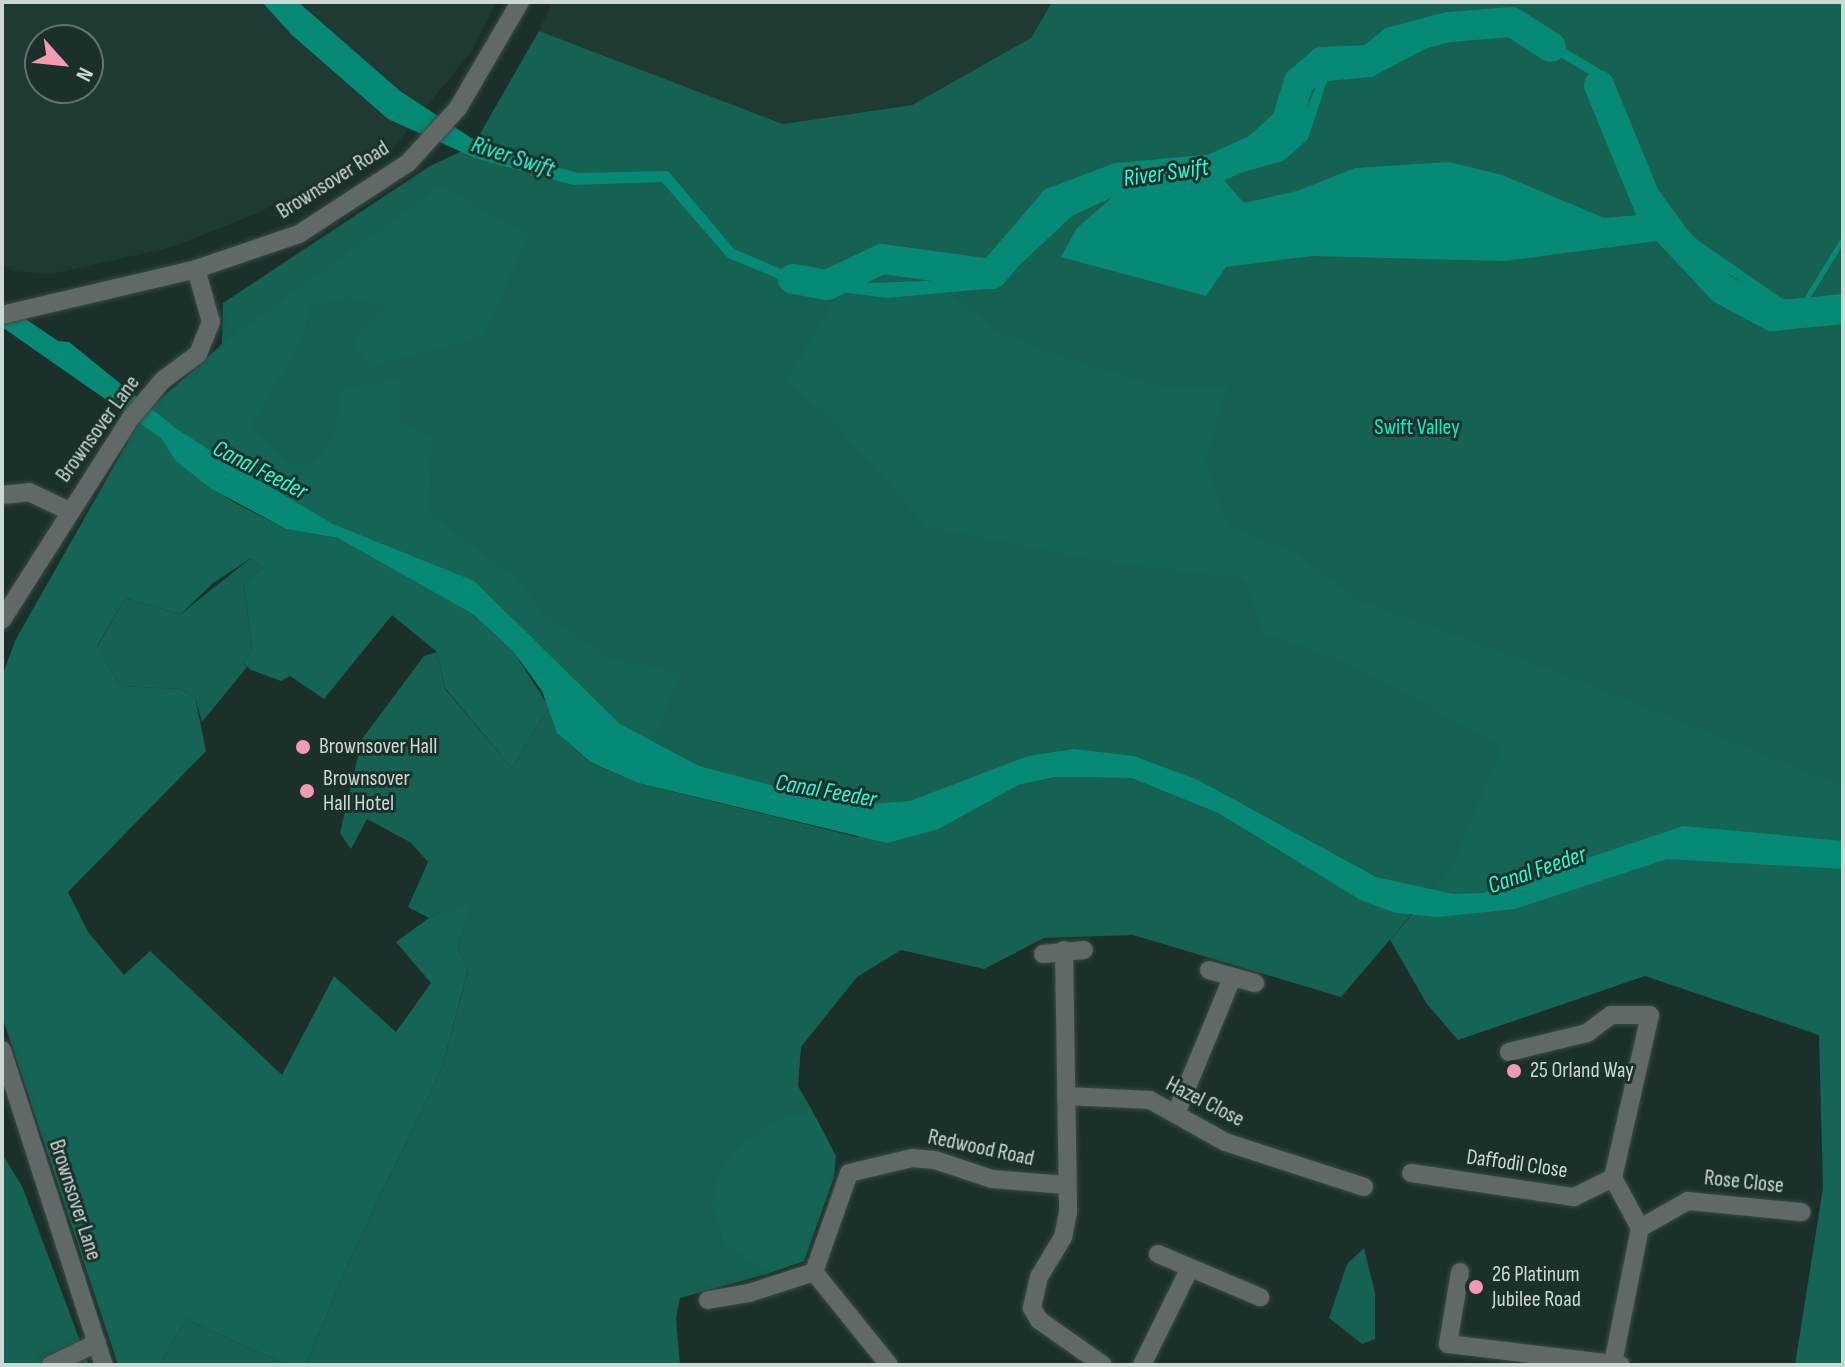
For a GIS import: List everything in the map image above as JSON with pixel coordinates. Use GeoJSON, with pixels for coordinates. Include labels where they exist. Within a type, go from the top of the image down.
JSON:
{"type":"FeatureCollection","features":[{"type":"Feature","properties":{"kind":"street","name":"Brownsover Road"},"geometry":{"type":"LineString","coordinates":[[2,315],[196,269],[299,234],[408,163],[458,108],[520,2]]}},
{"type":"Feature","properties":{"kind":"street","name":"Brownsover Lane"},"geometry":{"type":"LineString","coordinates":[[2,620],[130,419],[149,395],[198,354],[211,322],[196,269]]}},
{"type":"Feature","properties":{"kind":"street"},"geometry":{"type":"LineString","coordinates":[[2,495],[29,492],[69,511]]}},
{"type":"Feature","properties":{"kind":"street"},"geometry":{"type":"LineString","coordinates":[[1064,950],[1068,1212],[1063,1237],[1039,1277],[1032,1308],[1039,1320],[1103,1365]]}},
{"type":"Feature","properties":{"kind":"street"},"geometry":{"type":"LineString","coordinates":[[1043,954],[1084,950]]}},
{"type":"Feature","properties":{"kind":"street"},"geometry":{"type":"LineString","coordinates":[[1209,970],[1255,983]]}},
{"type":"Feature","properties":{"kind":"street"},"geometry":{"type":"LineString","coordinates":[[1177,1111],[1232,978]]}},
{"type":"Feature","properties":{"kind":"street"},"geometry":{"type":"LineString","coordinates":[[1460,1272],[1448,1344],[1617,1364],[1640,1228],[1613,1178],[1650,1015],[1611,1015],[1587,1033],[1509,1052]]}},
{"type":"Feature","properties":{"kind":"street","name":"Brownsover Lane"},"geometry":{"type":"LineString","coordinates":[[2,1050],[104,1365]]}},
{"type":"Feature","properties":{"kind":"street","name":"Hazel Close"},"geometry":{"type":"LineString","coordinates":[[1066,1096],[1150,1100],[1177,1111],[1225,1142],[1364,1187]]}},
{"type":"Feature","properties":{"kind":"street","name":"Redwood Road"},"geometry":{"type":"LineString","coordinates":[[814,1272],[849,1173],[912,1158],[935,1160],[992,1179],[1066,1185]]}},
{"type":"Feature","properties":{"kind":"street","name":"Daffodil Close"},"geometry":{"type":"LineString","coordinates":[[1411,1173],[1574,1197],[1613,1178]]}},
{"type":"Feature","properties":{"kind":"street","name":"Rose Close"},"geometry":{"type":"LineString","coordinates":[[1640,1228],[1688,1201],[1801,1212]]}},
{"type":"Feature","properties":{"kind":"street"},"geometry":{"type":"LineString","coordinates":[[1158,1254],[1189,1270],[1260,1297]]}},
{"type":"Feature","properties":{"kind":"street"},"geometry":{"type":"LineString","coordinates":[[1142,1365],[1189,1270]]}},
{"type":"Feature","properties":{"kind":"street"},"geometry":{"type":"LineString","coordinates":[[708,1300],[814,1272],[883,1363]]}},
{"type":"Feature","properties":{"kind":"street"},"geometry":{"type":"LineString","coordinates":[[51,1365],[97,1343]]}},
{"type":"Feature","properties":{"kind":"shaded area"},"geometry":{"type":"Polygon","coordinates":[[[2,2],[496,2],[472,51],[392,149],[255,214],[172,247],[52,274],[12,271],[2,264],[2,2]]]}},
{"type":"Feature","properties":{"kind":"shaded area"},"geometry":{"type":"Polygon","coordinates":[[[552,2],[1052,2],[1031,38],[912,105],[783,124],[539,31],[552,2]]]}},
{"type":"Feature","properties":{"kind":"shaded area"},"geometry":{"type":"Polygon","coordinates":[[[439,186],[530,233],[483,337],[369,368],[352,340],[385,307],[348,297],[309,308],[305,336],[250,428],[290,464],[314,463],[334,436],[342,388],[400,378],[400,423],[432,435],[429,512],[517,578],[543,613],[610,657],[681,673],[653,743],[620,724],[474,581],[333,524],[207,450],[150,408],[239,331],[439,186]]]}},
{"type":"Feature","properties":{"kind":"shaded area"},"geometry":{"type":"Polygon","coordinates":[[[940,285],[999,332],[1062,356],[1161,386],[1228,387],[1205,461],[1227,525],[1291,550],[1361,601],[1562,673],[1843,786],[1843,1365],[1795,1365],[1823,1188],[1819,1035],[1645,976],[1458,1040],[1427,1004],[1390,940],[1451,869],[1502,747],[1345,662],[1263,634],[1245,579],[1107,563],[927,527],[833,422],[786,381],[840,291],[940,285]]]}},
{"type":"Feature","properties":{"kind":"shaded area"},"geometry":{"type":"Polygon","coordinates":[[[139,422],[162,438],[191,473],[233,502],[286,529],[338,538],[449,596],[513,651],[549,707],[512,768],[445,688],[437,652],[392,615],[324,699],[290,676],[281,681],[251,670],[243,663],[252,649],[244,584],[263,568],[251,558],[213,583],[181,614],[125,598],[97,646],[120,686],[180,689],[195,697],[206,751],[68,892],[88,932],[124,975],[150,951],[282,1075],[334,976],[396,1032],[431,983],[396,942],[429,918],[472,900],[458,947],[468,970],[442,1068],[349,1261],[306,1365],[287,1365],[186,1319],[159,1365],[118,1365],[2,1016],[2,676],[16,639],[139,422]]]}},
{"type":"Feature","properties":{"kind":"shaded area"},"geometry":{"type":"Polygon","coordinates":[[[784,1114],[814,1114],[836,1156],[834,1177],[804,1261],[767,1274],[724,1244],[712,1202],[721,1170],[741,1145],[784,1114]]]}},
{"type":"Feature","properties":{"kind":"green space","name":"Swift Valley"},"geometry":{"type":"Polygon","coordinates":[[[1052,2],[1843,2],[1843,882],[1383,895],[1166,779],[1071,763],[915,817],[692,782],[347,537],[148,411],[222,344],[223,303],[430,166],[473,146],[539,31],[783,124],[912,105],[1031,38],[1052,2]]]}},
{"type":"Feature","properties":{"kind":"green space"},"geometry":{"type":"Polygon","coordinates":[[[251,558],[263,568],[244,584],[252,649],[243,663],[247,667],[202,722],[195,697],[180,689],[120,686],[97,647],[125,598],[181,614],[251,558]]]}},
{"type":"Feature","properties":{"kind":"green space"},"geometry":{"type":"Polygon","coordinates":[[[437,652],[445,689],[512,768],[549,707],[557,733],[589,762],[638,783],[857,837],[939,829],[1019,785],[1055,777],[1131,778],[1218,813],[1360,900],[1411,915],[1341,997],[1133,935],[1044,938],[984,969],[901,950],[857,977],[801,1047],[798,1086],[814,1114],[784,1114],[724,1243],[767,1274],[680,1298],[676,1318],[680,1365],[306,1365],[349,1261],[442,1068],[468,971],[458,947],[471,901],[429,918],[408,907],[428,862],[410,842],[367,819],[351,849],[340,833],[362,739],[424,656],[437,652]]]}},
{"type":"Feature","properties":{"kind":"green space"},"geometry":{"type":"Polygon","coordinates":[[[2,1154],[22,1186],[89,1365],[2,1365],[2,1154]]]}},
{"type":"Feature","properties":{"kind":"green space"},"geometry":{"type":"Polygon","coordinates":[[[1364,1248],[1375,1293],[1375,1339],[1362,1344],[1329,1318],[1347,1264],[1364,1248]]]}},
{"type":"Feature","properties":{"kind":"green space"},"geometry":{"type":"Polygon","coordinates":[[[186,1319],[287,1365],[159,1365],[186,1319]]]}},
{"type":"Feature","properties":{"kind":"water"},"geometry":{"type":"Polygon","coordinates":[[[262,2],[298,2],[400,91],[485,147],[578,173],[668,171],[734,249],[788,272],[840,284],[985,279],[1064,206],[1111,184],[1191,175],[1193,169],[1218,174],[1272,154],[1296,131],[1323,72],[1368,66],[1391,47],[1481,21],[1527,26],[1600,69],[1649,177],[1692,236],[1781,298],[1816,305],[1843,302],[1843,314],[1779,309],[1687,244],[1642,181],[1594,77],[1523,35],[1484,29],[1463,41],[1438,42],[1372,77],[1327,81],[1308,139],[1283,161],[1222,178],[1244,203],[1297,191],[1355,168],[1449,162],[1502,175],[1604,218],[1652,214],[1673,239],[1504,261],[1312,256],[1226,267],[1206,296],[1061,257],[1077,228],[1113,197],[1072,216],[995,288],[887,298],[796,286],[728,258],[662,182],[573,185],[475,158],[388,119],[292,35],[262,2]]]}},
{"type":"Feature","properties":{"kind":"water"},"geometry":{"type":"Polygon","coordinates":[[[2,303],[58,341],[69,342],[174,427],[234,466],[333,524],[474,581],[620,724],[699,766],[842,804],[868,804],[910,801],[1028,756],[1074,749],[1134,756],[1198,780],[1376,877],[1453,894],[1483,893],[1683,826],[1843,841],[1843,869],[1667,859],[1515,909],[1438,917],[1396,913],[1360,900],[1218,813],[1131,778],[1055,777],[1019,785],[939,829],[887,843],[638,783],[590,762],[557,733],[542,691],[513,651],[473,614],[338,538],[286,529],[210,488],[176,461],[161,438],[2,327],[2,303]]]}},
{"type":"Feature","properties":{"kind":"waterway","name":"River Swift"},"geometry":{"type":"LineString","coordinates":[[793,279],[827,285],[882,259],[992,274],[1054,202],[1118,178],[1213,169],[1257,149],[1286,123],[1299,82],[1322,62],[1370,60],[1392,42],[1448,27],[1512,22],[1551,47]]}},
{"type":"Feature","properties":{"kind":"waterway","name":"River Swift"},"geometry":{"type":"LineString","coordinates":[[1599,85],[1652,214],[1722,289],[1772,316],[1843,309]]}},
{"type":"Feature","properties":{"kind":"waterway"},"geometry":{"type":"LineString","coordinates":[[1796,315],[1843,239]]}},
{"type":"Feature","properties":{"kind":"place","name":"Brownsover Hall"},"geometry":{"type":"Point","coordinates":[303,747]}},
{"type":"Feature","properties":{"kind":"place","name":"Brownsover Hall Hotel"},"geometry":{"type":"Point","coordinates":[307,791]}},
{"type":"Feature","properties":{"kind":"place","name":"25 Orland Way"},"geometry":{"type":"Point","coordinates":[1514,1071]}},
{"type":"Feature","properties":{"kind":"place","name":"26 Platinum Jubilee Road"},"geometry":{"type":"Point","coordinates":[1476,1287]}},
{"type":"Feature","properties":{"kind":"water label","name":"Canal Feeder"},"geometry":{"type":"Point","coordinates":[260,470]}},
{"type":"Feature","properties":{"kind":"water label","name":"Canal Feeder"},"geometry":{"type":"Point","coordinates":[826,791]}},
{"type":"Feature","properties":{"kind":"water label","name":"Canal Feeder"},"geometry":{"type":"Point","coordinates":[1537,870]}}]}
